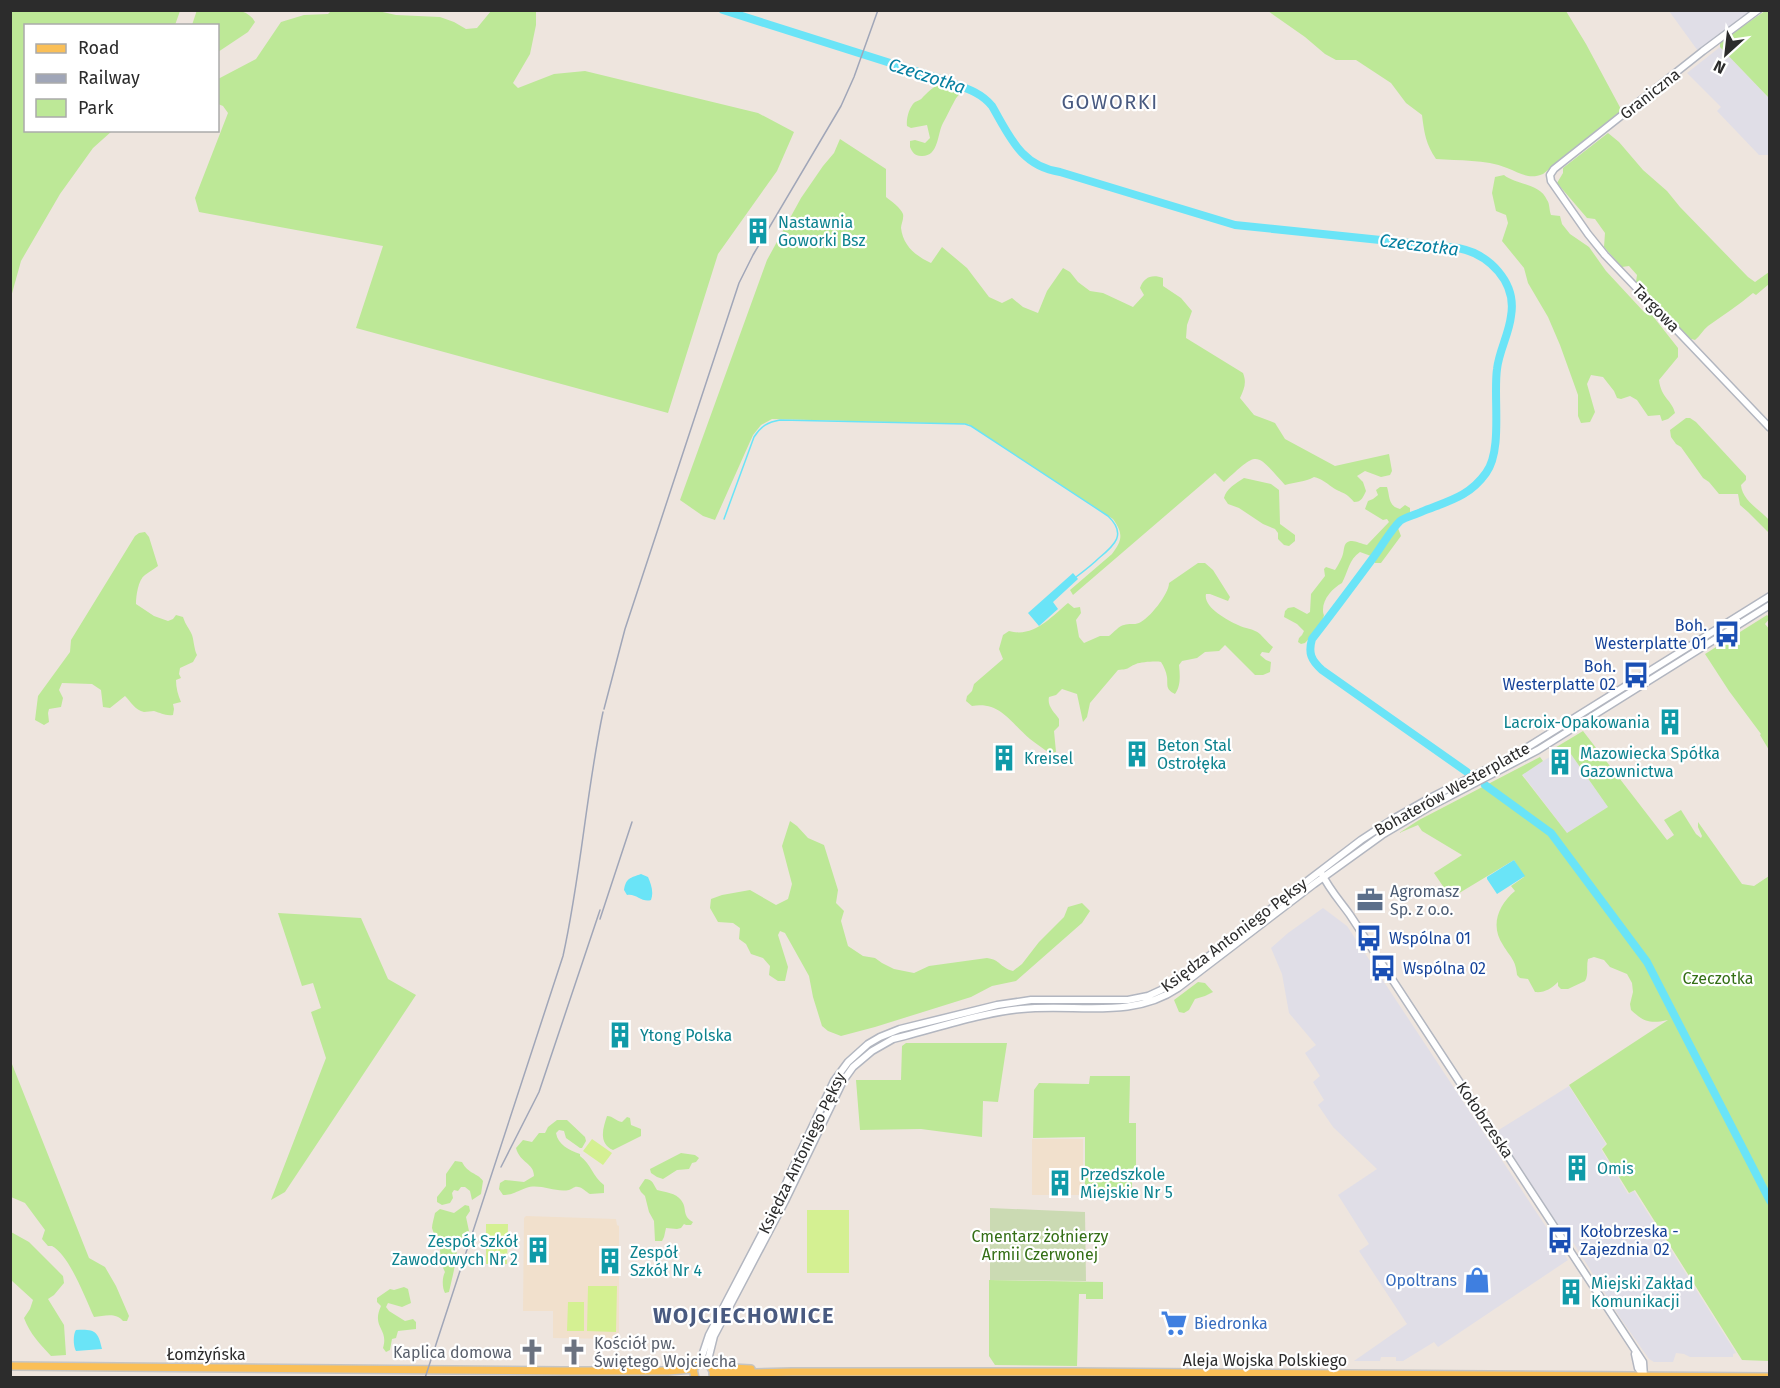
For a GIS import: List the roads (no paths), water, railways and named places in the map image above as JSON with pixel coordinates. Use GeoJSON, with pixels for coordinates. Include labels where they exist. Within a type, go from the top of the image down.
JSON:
{"type":"FeatureCollection","features":[{"type":"Feature","properties":{"kind":"main road","name":"Graniczna"},"geometry":{"type":"LineString","coordinates":[[1551,181],[1550,175],[1554,169],[1758,10]]}},
{"type":"Feature","properties":{"kind":"main road","name":"Targowa"},"geometry":{"type":"LineString","coordinates":[[1551,181],[1601,250],[1770,428]]}},
{"type":"Feature","properties":{"kind":"main road","name":"Bohaterów Westerplatte"},"geometry":{"type":"LineString","coordinates":[[1322,874],[1393,819],[1534,744],[1770,596]]}},
{"type":"Feature","properties":{"kind":"main road","name":"Bohaterów Westerplatte"},"geometry":{"type":"LineString","coordinates":[[1322,874],[1398,824],[1538,750],[1770,605]]}},
{"type":"Feature","properties":{"kind":"main road","name":"Kołobrzeska"},"geometry":{"type":"LineString","coordinates":[[1322,874],[1326,886],[1333,891],[1537,1198],[1634,1351],[1638,1368],[1644,1377]]}},
{"type":"Feature","properties":{"kind":"main road","name":"Księdza Antoniego Pęksy"},"geometry":{"type":"LineString","coordinates":[[700,1362],[709,1335],[778,1203],[830,1089],[842,1070],[861,1049],[880,1037],[900,1029],[1003,1004],[1046,1000],[1120,1001],[1148,996],[1174,983],[1322,874]]}},
{"type":"Feature","properties":{"kind":"main road","name":"Księdza Antoniego Pęksy"},"geometry":{"type":"LineString","coordinates":[[711,1371],[709,1356],[714,1336],[785,1201],[837,1092],[848,1074],[867,1054],[893,1039],[1003,1011],[1046,1007],[1128,1007],[1160,999],[1178,988],[1322,874]]}},
{"type":"Feature","properties":{"kind":"main road","name":"Aleja Wojska Polskiego"},"geometry":{"type":"LineString","coordinates":[[700,1362],[711,1371],[1770,1377]]}},
{"type":"Feature","properties":{"kind":"main road"},"geometry":{"type":"LineString","coordinates":[[694,1373],[700,1362]]}},
{"type":"Feature","properties":{"kind":"main road","name":"Łomżyńska"},"geometry":{"type":"LineString","coordinates":[[10,1366],[694,1373]]}},
{"type":"Feature","properties":{"kind":"water"},"geometry":{"type":"Polygon","coordinates":[[[1073,573],[1078,579],[1053,602],[1058,609],[1039,626],[1028,613],[1073,573]]]}},
{"type":"Feature","properties":{"kind":"water"},"geometry":{"type":"Polygon","coordinates":[[[1514,860],[1525,876],[1497,894],[1487,877],[1514,860]]]}},
{"type":"Feature","properties":{"kind":"water"},"geometry":{"type":"Polygon","coordinates":[[[641,874],[648,877],[652,891],[651,900],[648,901],[627,895],[624,890],[629,879],[641,874]]]}},
{"type":"Feature","properties":{"kind":"water"},"geometry":{"type":"Polygon","coordinates":[[[76,1330],[95,1332],[102,1349],[76,1351],[74,1334],[76,1330]]]}},
{"type":"Feature","properties":{"kind":"waterway","name":"Czeczotka"},"geometry":{"type":"LineString","coordinates":[[723,10],[970,90],[992,106],[1011,139],[1026,157],[1047,169],[1235,225],[1458,248],[1480,256],[1490,263],[1505,281],[1512,304],[1510,323],[1497,369],[1496,437],[1491,463],[1486,473],[1465,493],[1400,521],[1312,639],[1310,648],[1315,663],[1322,670],[1467,772]]}},
{"type":"Feature","properties":{"kind":"waterway"},"geometry":{"type":"LineString","coordinates":[[724,519],[754,437],[762,427],[772,422],[780,420],[965,424],[1114,522],[1118,534],[1114,544],[1076,577]]}},
{"type":"Feature","properties":{"kind":"waterway","name":"Czeczotka"},"geometry":{"type":"LineString","coordinates":[[1485,785],[1551,833],[1647,962],[1770,1201]]}},
{"type":"Feature","properties":{"kind":"railway"},"geometry":{"type":"LineString","coordinates":[[604,709],[625,629],[739,283],[753,255],[841,106],[878,10]]}},
{"type":"Feature","properties":{"kind":"railway"},"geometry":{"type":"LineString","coordinates":[[425,1378],[563,956],[603,712]]}},
{"type":"Feature","properties":{"kind":"railway"},"geometry":{"type":"LineString","coordinates":[[600,919],[632,822]]}},
{"type":"Feature","properties":{"kind":"railway"},"geometry":{"type":"LineString","coordinates":[[501,1167],[539,1092],[600,910]]}},
{"type":"Feature","properties":{"kind":"place","name":"Nastawnia Goworki Bsz"},"geometry":{"type":"Point","coordinates":[758,231]}},
{"type":"Feature","properties":{"kind":"place","name":"Boh. Westerplatte 01"},"geometry":{"type":"Point","coordinates":[1727,634]}},
{"type":"Feature","properties":{"kind":"place","name":"Boh. Westerplatte 02"},"geometry":{"type":"Point","coordinates":[1636,675]}},
{"type":"Feature","properties":{"kind":"place","name":"Lacroix-Opakowania"},"geometry":{"type":"Point","coordinates":[1670,722]}},
{"type":"Feature","properties":{"kind":"place","name":"Beton Stal Ostrołęka"},"geometry":{"type":"Point","coordinates":[1137,754]}},
{"type":"Feature","properties":{"kind":"place","name":"Kreisel"},"geometry":{"type":"Point","coordinates":[1004,758]}},
{"type":"Feature","properties":{"kind":"place","name":"Mazowiecka Spółka Gazownictwa"},"geometry":{"type":"Point","coordinates":[1560,762]}},
{"type":"Feature","properties":{"kind":"place","name":"Agromasz Sp. z o.o."},"geometry":{"type":"Point","coordinates":[1370,900]}},
{"type":"Feature","properties":{"kind":"place","name":"Wspólna 01"},"geometry":{"type":"Point","coordinates":[1369,938]}},
{"type":"Feature","properties":{"kind":"place","name":"Wspólna 02"},"geometry":{"type":"Point","coordinates":[1383,968]}},
{"type":"Feature","properties":{"kind":"place","name":"Ytong Polska"},"geometry":{"type":"Point","coordinates":[620,1035]}},
{"type":"Feature","properties":{"kind":"place","name":"Omis"},"geometry":{"type":"Point","coordinates":[1577,1168]}},
{"type":"Feature","properties":{"kind":"place","name":"Przedszkole Miejskie Nr 5"},"geometry":{"type":"Point","coordinates":[1060,1183]}},
{"type":"Feature","properties":{"kind":"place","name":"Kołobrzeska - Zajezdnia 02"},"geometry":{"type":"Point","coordinates":[1560,1240]}},
{"type":"Feature","properties":{"kind":"place","name":"Zespół Szkół Zawodowych Nr 2"},"geometry":{"type":"Point","coordinates":[538,1250]}},
{"type":"Feature","properties":{"kind":"place","name":"Zespół Szkół Nr 4"},"geometry":{"type":"Point","coordinates":[610,1261]}},
{"type":"Feature","properties":{"kind":"place","name":"Opoltrans"},"geometry":{"type":"Point","coordinates":[1477,1280]}},
{"type":"Feature","properties":{"kind":"place","name":"Miejski Zakład Komunikacji"},"geometry":{"type":"Point","coordinates":[1571,1292]}},
{"type":"Feature","properties":{"kind":"place","name":"Biedronka"},"geometry":{"type":"Point","coordinates":[1174,1323]}},
{"type":"Feature","properties":{"kind":"place","name":"Kaplica domowa"},"geometry":{"type":"Point","coordinates":[532,1352]}},
{"type":"Feature","properties":{"kind":"place","name":"Kościół pw. Świętego Wojciecha"},"geometry":{"type":"Point","coordinates":[574,1352]}},
{"type":"Feature","properties":{"kind":"district","name":"GOWORKI"},"geometry":{"type":"Point","coordinates":[1110,102]}},
{"type":"Feature","properties":{"kind":"district","name":"WOJCIECHOWICE"},"geometry":{"type":"Point","coordinates":[744,1315]}},
{"type":"Feature","properties":{"kind":"park label","name":"Cmentarz żołnierzy Armii Czerwonej"},"geometry":{"type":"Point","coordinates":[1040,1245]}}]}
